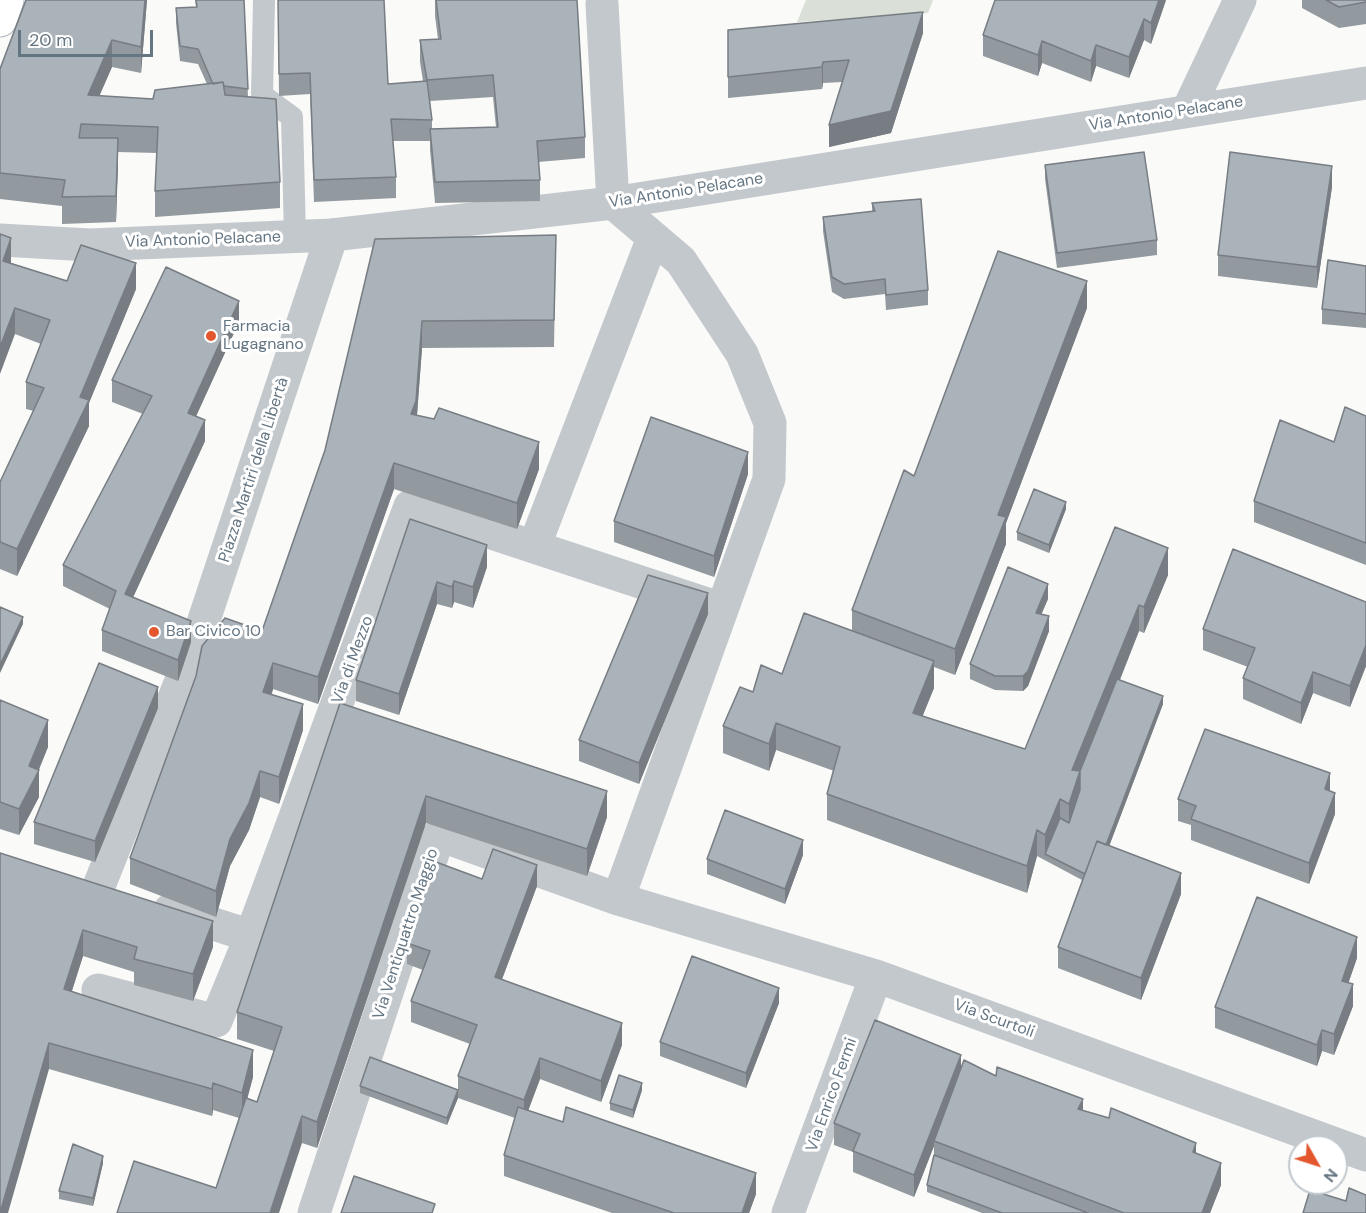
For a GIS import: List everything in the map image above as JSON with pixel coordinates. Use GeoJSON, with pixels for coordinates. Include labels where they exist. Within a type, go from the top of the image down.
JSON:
{"type":"FeatureCollection","features":[{"type":"Feature","properties":{"kind":"main road"},"geometry":{"type":"LineString","coordinates":[[0,20],[7,0]]}},
{"type":"Feature","properties":{"kind":"street"},"geometry":{"type":"LineString","coordinates":[[1188,110],[1240,0]]}},
{"type":"Feature","properties":{"kind":"street"},"geometry":{"type":"LineString","coordinates":[[602,4],[613,203],[681,261],[742,354],[770,423],[769,479],[618,899]]}},
{"type":"Feature","properties":{"kind":"street","name":"Via Antonio Pelacane"},"geometry":{"type":"LineString","coordinates":[[0,240],[90,245],[332,235],[613,203],[1366,83]]}},
{"type":"Feature","properties":{"kind":"street","name":"Piazza Martiri della Libertà"},"geometry":{"type":"LineString","coordinates":[[99,886],[198,638],[332,235]]}},
{"type":"Feature","properties":{"kind":"street"},"geometry":{"type":"LineString","coordinates":[[534,547],[654,238]]}},
{"type":"Feature","properties":{"kind":"street","name":"Via di Mezzo"},"geometry":{"type":"LineString","coordinates":[[98,990],[216,1021],[251,936],[410,506],[722,609]]}},
{"type":"Feature","properties":{"kind":"street","name":"Via Ventiquattro Maggio"},"geometry":{"type":"LineString","coordinates":[[314,1213],[439,835],[618,899]]}},
{"type":"Feature","properties":{"kind":"street"},"geometry":{"type":"LineString","coordinates":[[66,875],[251,936]]}},
{"type":"Feature","properties":{"kind":"street","name":"Via Scurtoli"},"geometry":{"type":"LineString","coordinates":[[618,899],[876,976],[1366,1155]]}},
{"type":"Feature","properties":{"kind":"street","name":"Via Enrico Fermi"},"geometry":{"type":"LineString","coordinates":[[788,1213],[876,976]]}},
{"type":"Feature","properties":{"kind":"lane"},"geometry":{"type":"LineString","coordinates":[[264,0],[262,95],[292,117],[295,236]]}},
{"type":"Feature","properties":{"kind":"shaded area"},"geometry":{"type":"Polygon","coordinates":[[[806,0],[933,0],[928,13],[797,22],[806,0]]]}},
{"type":"Feature","properties":{"kind":"building"},"geometry":{"type":"Polygon","coordinates":[[[26,0],[145,0],[141,47],[112,40],[88,95],[153,99],[155,90],[223,82],[225,95],[276,99],[280,182],[155,191],[158,127],[81,124],[79,138],[118,138],[116,196],[62,197],[65,180],[0,173],[0,69],[26,0]]]}},
{"type":"Feature","properties":{"kind":"building"},"geometry":{"type":"Polygon","coordinates":[[[196,0],[244,0],[248,89],[224,86],[223,82],[213,84],[198,49],[180,46],[176,8],[197,7],[196,0]]]}},
{"type":"Feature","properties":{"kind":"building"},"geometry":{"type":"Polygon","coordinates":[[[278,0],[384,0],[388,84],[427,81],[432,120],[391,119],[396,177],[314,180],[310,73],[279,74],[278,0]]]}},
{"type":"Feature","properties":{"kind":"building"},"geometry":{"type":"Polygon","coordinates":[[[436,0],[577,0],[585,137],[537,141],[540,180],[435,182],[430,129],[498,127],[493,75],[427,80],[420,40],[441,39],[436,0]]]}},
{"type":"Feature","properties":{"kind":"building"},"geometry":{"type":"Polygon","coordinates":[[[995,0],[1159,0],[1151,23],[1144,19],[1129,57],[1096,45],[1091,61],[1042,41],[1038,55],[983,35],[995,0]]]}},
{"type":"Feature","properties":{"kind":"building"},"geometry":{"type":"Polygon","coordinates":[[[1326,0],[1366,0],[1366,2],[1339,7],[1326,0]]]}},
{"type":"Feature","properties":{"kind":"building"},"geometry":{"type":"Polygon","coordinates":[[[923,12],[891,111],[829,125],[849,60],[823,62],[822,67],[728,77],[728,30],[923,12]]]}},
{"type":"Feature","properties":{"kind":"building"},"geometry":{"type":"Polygon","coordinates":[[[1144,152],[1157,240],[1057,253],[1045,165],[1144,152]]]}},
{"type":"Feature","properties":{"kind":"building"},"geometry":{"type":"Polygon","coordinates":[[[1230,152],[1332,166],[1317,267],[1218,255],[1230,152]]]}},
{"type":"Feature","properties":{"kind":"building"},"geometry":{"type":"Polygon","coordinates":[[[921,199],[928,290],[886,295],[885,279],[844,284],[832,277],[823,217],[875,211],[872,203],[921,199]]]}},
{"type":"Feature","properties":{"kind":"building"},"geometry":{"type":"Polygon","coordinates":[[[0,234],[11,238],[3,261],[67,281],[81,245],[136,263],[80,397],[89,400],[17,549],[0,542],[0,482],[44,388],[26,382],[50,320],[15,308],[0,347],[0,234]]]}},
{"type":"Feature","properties":{"kind":"building"},"geometry":{"type":"Polygon","coordinates":[[[556,235],[554,320],[422,321],[416,401],[411,414],[434,419],[439,408],[539,442],[517,503],[394,463],[318,677],[273,663],[263,692],[303,704],[279,777],[260,771],[249,803],[230,839],[216,891],[130,858],[196,676],[202,646],[225,618],[262,631],[325,450],[375,239],[556,235]]]}},
{"type":"Feature","properties":{"kind":"building"},"geometry":{"type":"Polygon","coordinates":[[[998,251],[1087,281],[998,515],[1006,517],[955,649],[852,610],[904,470],[914,476],[998,251]]]}},
{"type":"Feature","properties":{"kind":"building"},"geometry":{"type":"Polygon","coordinates":[[[1328,260],[1366,266],[1366,314],[1322,309],[1328,260]]]}},
{"type":"Feature","properties":{"kind":"building"},"geometry":{"type":"Polygon","coordinates":[[[166,267],[239,301],[188,413],[205,420],[125,594],[191,621],[178,660],[102,630],[116,591],[63,565],[152,396],[112,380],[166,267]]]}},
{"type":"Feature","properties":{"kind":"building"},"geometry":{"type":"Polygon","coordinates":[[[1345,407],[1366,416],[1366,543],[1254,501],[1280,420],[1334,442],[1345,407]]]}},
{"type":"Feature","properties":{"kind":"building"},"geometry":{"type":"Polygon","coordinates":[[[651,417],[748,452],[714,556],[614,521],[651,417]]]}},
{"type":"Feature","properties":{"kind":"building"},"geometry":{"type":"Polygon","coordinates":[[[1034,489],[1066,502],[1049,545],[1017,532],[1034,489]]]}},
{"type":"Feature","properties":{"kind":"building"},"geometry":{"type":"Polygon","coordinates":[[[410,519],[487,545],[473,587],[454,581],[452,587],[437,582],[399,694],[356,680],[410,519]]]}},
{"type":"Feature","properties":{"kind":"building"},"geometry":{"type":"Polygon","coordinates":[[[1115,527],[1168,548],[1144,607],[1139,605],[1072,770],[1080,771],[1069,804],[1060,799],[1045,835],[1037,830],[1027,866],[827,794],[840,747],[776,723],[769,744],[723,726],[740,687],[753,692],[761,665],[782,674],[804,613],[934,661],[913,713],[1025,749],[1115,527]]]}},
{"type":"Feature","properties":{"kind":"building"},"geometry":{"type":"Polygon","coordinates":[[[1233,549],[1366,602],[1366,645],[1350,686],[1313,672],[1301,703],[1243,678],[1255,648],[1203,629],[1233,549]]]}},
{"type":"Feature","properties":{"kind":"building"},"geometry":{"type":"Polygon","coordinates":[[[1008,567],[1048,584],[1036,613],[1049,616],[1028,671],[1023,676],[995,676],[970,664],[1008,567]]]}},
{"type":"Feature","properties":{"kind":"building"},"geometry":{"type":"Polygon","coordinates":[[[648,575],[708,593],[639,763],[579,740],[648,575]]]}},
{"type":"Feature","properties":{"kind":"building"},"geometry":{"type":"Polygon","coordinates":[[[0,607],[23,617],[0,665],[0,607]]]}},
{"type":"Feature","properties":{"kind":"building"},"geometry":{"type":"Polygon","coordinates":[[[99,663],[158,687],[95,841],[34,822],[99,663]]]}},
{"type":"Feature","properties":{"kind":"building"},"geometry":{"type":"Polygon","coordinates":[[[1117,679],[1163,696],[1106,845],[1097,841],[1085,874],[1045,854],[1060,818],[1069,823],[1080,790],[1080,771],[1117,679]]]}},
{"type":"Feature","properties":{"kind":"building"},"geometry":{"type":"Polygon","coordinates":[[[0,700],[48,720],[29,766],[39,770],[19,809],[0,802],[0,700]]]}},
{"type":"Feature","properties":{"kind":"building"},"geometry":{"type":"Polygon","coordinates":[[[340,703],[607,791],[587,849],[426,796],[317,1122],[302,1116],[270,1213],[117,1213],[134,1161],[216,1188],[246,1098],[257,1102],[282,1027],[237,1012],[340,703]]]}},
{"type":"Feature","properties":{"kind":"building"},"geometry":{"type":"Polygon","coordinates":[[[1205,729],[1330,773],[1325,789],[1335,793],[1309,863],[1191,819],[1196,806],[1178,799],[1205,729]]]}},
{"type":"Feature","properties":{"kind":"building"},"geometry":{"type":"Polygon","coordinates":[[[725,810],[803,840],[785,889],[707,859],[725,810]]]}},
{"type":"Feature","properties":{"kind":"building"},"geometry":{"type":"Polygon","coordinates":[[[1097,841],[1181,873],[1141,978],[1058,947],[1097,841]]]}},
{"type":"Feature","properties":{"kind":"building"},"geometry":{"type":"Polygon","coordinates":[[[493,849],[537,865],[495,977],[622,1023],[601,1081],[540,1058],[524,1100],[458,1076],[477,1025],[411,1001],[430,951],[407,943],[436,862],[482,879],[493,849]]]}},
{"type":"Feature","properties":{"kind":"building"},"geometry":{"type":"Polygon","coordinates":[[[0,853],[213,921],[193,974],[134,959],[137,947],[83,930],[64,989],[253,1050],[242,1093],[213,1083],[212,1089],[49,1043],[0,1213],[0,853]]]}},
{"type":"Feature","properties":{"kind":"building"},"geometry":{"type":"Polygon","coordinates":[[[1257,897],[1357,937],[1342,981],[1353,984],[1334,1034],[1322,1030],[1317,1045],[1215,1007],[1257,897]]]}},
{"type":"Feature","properties":{"kind":"building"},"geometry":{"type":"Polygon","coordinates":[[[692,956],[779,988],[746,1073],[660,1042],[692,956]]]}},
{"type":"Feature","properties":{"kind":"building"},"geometry":{"type":"Polygon","coordinates":[[[875,1020],[961,1055],[914,1175],[853,1151],[860,1134],[834,1123],[875,1020]]]}},
{"type":"Feature","properties":{"kind":"building"},"geometry":{"type":"Polygon","coordinates":[[[370,1057],[458,1090],[447,1118],[360,1086],[370,1057]]]}},
{"type":"Feature","properties":{"kind":"building"},"geometry":{"type":"Polygon","coordinates":[[[964,1060],[996,1076],[997,1067],[1083,1099],[1078,1109],[1109,1118],[1111,1108],[1196,1143],[1193,1152],[1221,1163],[1202,1213],[1124,1213],[934,1141],[964,1060]]]}},
{"type":"Feature","properties":{"kind":"building"},"geometry":{"type":"Polygon","coordinates":[[[619,1075],[642,1083],[633,1110],[610,1103],[619,1075]]]}},
{"type":"Feature","properties":{"kind":"building"},"geometry":{"type":"Polygon","coordinates":[[[518,1107],[563,1122],[566,1107],[756,1173],[742,1213],[674,1213],[504,1155],[518,1107]]]}},
{"type":"Feature","properties":{"kind":"building"},"geometry":{"type":"Polygon","coordinates":[[[73,1144],[103,1156],[93,1198],[59,1191],[73,1144]]]}},
{"type":"Feature","properties":{"kind":"building"},"geometry":{"type":"Polygon","coordinates":[[[934,1155],[1088,1213],[1002,1213],[927,1185],[934,1155]]]}},
{"type":"Feature","properties":{"kind":"building"},"geometry":{"type":"Polygon","coordinates":[[[354,1176],[435,1204],[432,1213],[341,1213],[354,1176]]]}},
{"type":"Feature","properties":{"kind":"building"},"geometry":{"type":"Polygon","coordinates":[[[1349,1188],[1366,1195],[1366,1213],[1303,1213],[1308,1195],[1326,1195],[1346,1201],[1349,1188]]]}},
{"type":"Feature","properties":{"kind":"place","name":"Farmacia Lugagnano"},"geometry":{"type":"Point","coordinates":[211,336]}},
{"type":"Feature","properties":{"kind":"place","name":"Bar Civico 10"},"geometry":{"type":"Point","coordinates":[154,632]}}]}
